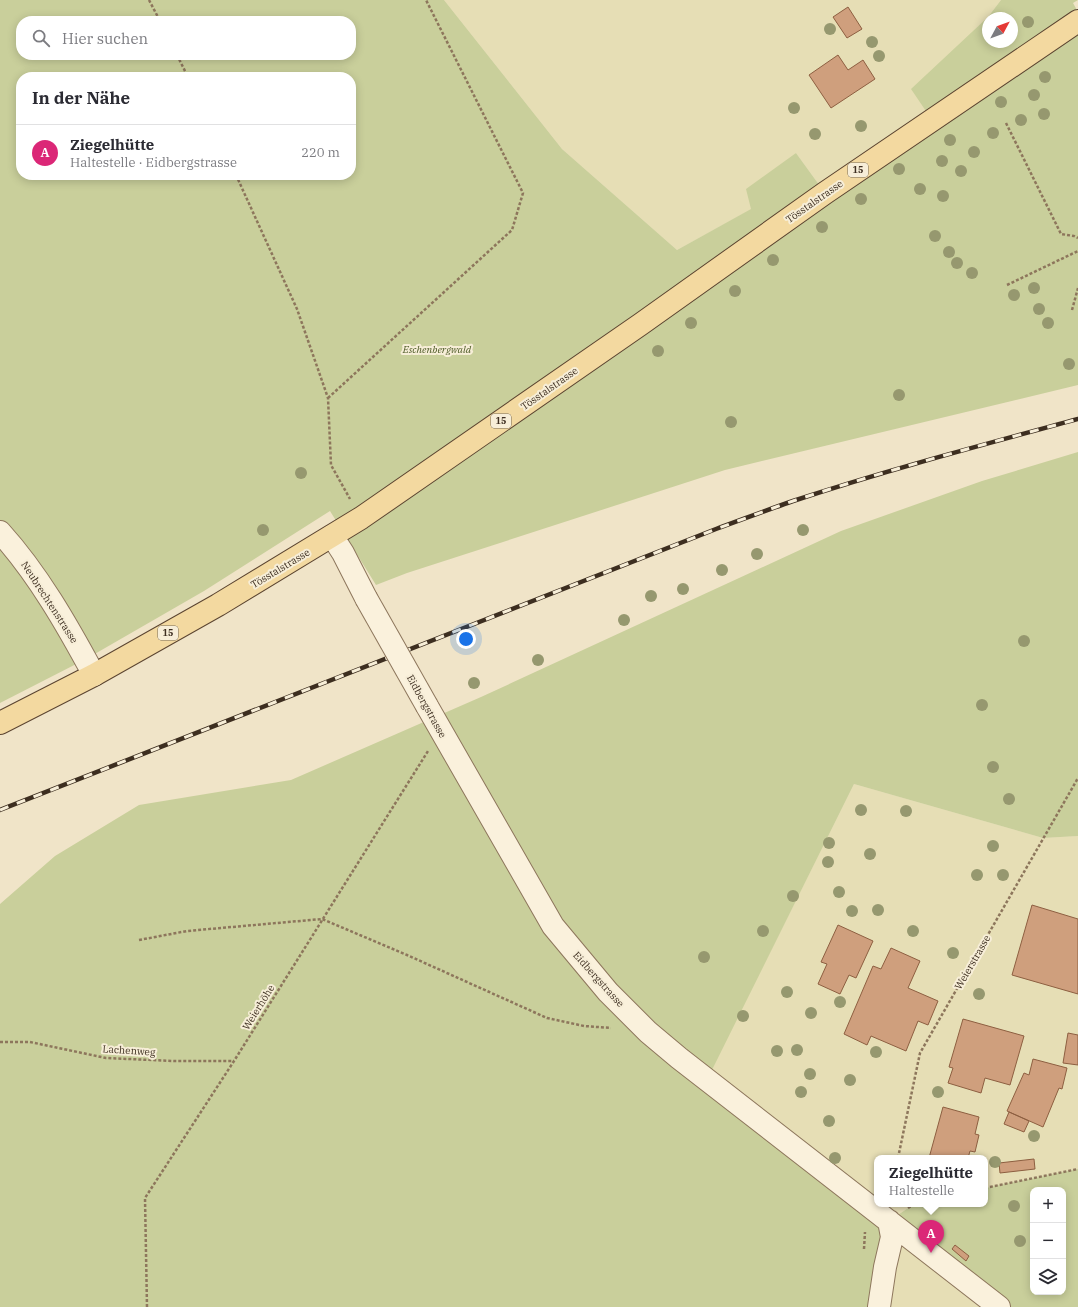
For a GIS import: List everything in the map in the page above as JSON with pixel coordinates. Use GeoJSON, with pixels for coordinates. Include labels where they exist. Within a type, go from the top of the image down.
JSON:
{"type":"FeatureCollection","features":[{"type":"Feature","properties":{"kind":"main road","name":"Tösstalstrasse"},"geometry":{"type":"LineString","coordinates":[[0,723],[94,675],[218,605],[361,518],[641,324],[825,193],[1078,21]]}},
{"type":"Feature","properties":{"kind":"street","name":"Neubrechtenstrasse"},"geometry":{"type":"LineString","coordinates":[[0,532],[42,586],[94,675]]}},
{"type":"Feature","properties":{"kind":"street","name":"Eidbergstrasse"},"geometry":{"type":"LineString","coordinates":[[332,536],[343,553],[366,598],[440,730],[553,926],[608,992],[648,1032],[706,1080],[998,1307]]}},
{"type":"Feature","properties":{"kind":"street"},"geometry":{"type":"LineString","coordinates":[[879,1307],[885,1266],[892,1237],[889,1221]]}},
{"type":"Feature","properties":{"kind":"path"},"geometry":{"type":"LineString","coordinates":[[149,0],[157,16]]}},
{"type":"Feature","properties":{"kind":"path"},"geometry":{"type":"LineString","coordinates":[[328,398],[512,230],[523,193],[426,0]]}},
{"type":"Feature","properties":{"kind":"path"},"geometry":{"type":"LineString","coordinates":[[180,60],[186,72]]}},
{"type":"Feature","properties":{"kind":"path"},"geometry":{"type":"LineString","coordinates":[[1006,123],[1061,234],[1078,238]]}},
{"type":"Feature","properties":{"kind":"path"},"geometry":{"type":"LineString","coordinates":[[238,180],[297,309],[328,398],[331,465],[361,518]]}},
{"type":"Feature","properties":{"kind":"path"},"geometry":{"type":"LineString","coordinates":[[1007,285],[1078,251]]}},
{"type":"Feature","properties":{"kind":"path"},"geometry":{"type":"LineString","coordinates":[[1072,310],[1078,288]]}},
{"type":"Feature","properties":{"kind":"path","name":"Weierhöhe"},"geometry":{"type":"LineString","coordinates":[[147,1307],[145,1198],[234,1061],[440,730]]}},
{"type":"Feature","properties":{"kind":"path","name":"Weierstrasse"},"geometry":{"type":"LineString","coordinates":[[899,1155],[920,1053],[1078,778]]}},
{"type":"Feature","properties":{"kind":"path"},"geometry":{"type":"LineString","coordinates":[[139,940],[187,931],[322,919],[408,955],[547,1018],[584,1026],[648,1032]]}},
{"type":"Feature","properties":{"kind":"path","name":"Lachenweg"},"geometry":{"type":"LineString","coordinates":[[0,1042],[30,1042],[106,1058],[174,1061],[234,1061]]}},
{"type":"Feature","properties":{"kind":"path"},"geometry":{"type":"LineString","coordinates":[[988,1187],[1078,1169]]}},
{"type":"Feature","properties":{"kind":"shaded area"},"geometry":{"type":"Polygon","coordinates":[[[444,0],[1001,0],[992,12],[982,12],[982,28],[932,121],[825,193],[796,153],[752,209],[677,250],[562,149],[444,0]]]}},
{"type":"Feature","properties":{"kind":"shaded area"},"geometry":{"type":"Polygon","coordinates":[[[854,784],[1043,838],[1078,836],[1078,1169],[988,1187],[988,1155],[874,1155],[874,1207],[910,1207],[889,1221],[999,1307],[879,1307],[706,1080],[854,784]]]}},
{"type":"Feature","properties":{"kind":"green space","name":"Eschenbergwald"},"geometry":{"type":"Polygon","coordinates":[[[0,0],[444,0],[562,149],[677,250],[751,209],[746,189],[796,153],[825,193],[932,120],[911,89],[982,23],[982,48],[1018,48],[1018,12],[992,12],[1001,0],[1078,0],[1073,3],[1078,12],[1078,385],[725,470],[407,573],[376,585],[330,511],[204,591],[86,659],[0,703],[0,0]]]}},
{"type":"Feature","properties":{"kind":"green space"},"geometry":{"type":"Polygon","coordinates":[[[1078,452],[1078,836],[1043,838],[854,784],[707,1080],[889,1221],[879,1307],[0,1307],[0,904],[55,856],[139,805],[291,780],[481,697],[841,531],[982,481],[1078,452]]]}},
{"type":"Feature","properties":{"kind":"green space"},"geometry":{"type":"Polygon","coordinates":[[[1078,1169],[1078,1307],[999,1307],[889,1221],[910,1207],[988,1207],[988,1187],[1078,1169]]]}},
{"type":"Feature","properties":{"kind":"building"},"geometry":{"type":"Polygon","coordinates":[[[848,7],[862,29],[847,38],[833,17],[848,7]]]}},
{"type":"Feature","properties":{"kind":"building"},"geometry":{"type":"Polygon","coordinates":[[[838,55],[848,70],[863,60],[875,79],[831,108],[809,75],[838,55]]]}},
{"type":"Feature","properties":{"kind":"building"},"geometry":{"type":"Polygon","coordinates":[[[1032,905],[1078,919],[1078,994],[1012,975],[1032,905]]]}},
{"type":"Feature","properties":{"kind":"building"},"geometry":{"type":"Polygon","coordinates":[[[838,925],[873,941],[856,978],[849,975],[840,994],[818,984],[827,964],[821,962],[838,925]]]}},
{"type":"Feature","properties":{"kind":"building"},"geometry":{"type":"Polygon","coordinates":[[[891,948],[920,961],[908,988],[938,1001],[928,1025],[918,1021],[906,1051],[871,1036],[867,1045],[844,1034],[873,966],[881,969],[891,948]]]}},
{"type":"Feature","properties":{"kind":"building"},"geometry":{"type":"Polygon","coordinates":[[[963,1019],[1024,1036],[1010,1085],[985,1078],[981,1093],[948,1083],[953,1068],[949,1067],[963,1019]]]}},
{"type":"Feature","properties":{"kind":"building"},"geometry":{"type":"Polygon","coordinates":[[[1068,1033],[1078,1035],[1078,1065],[1063,1063],[1068,1033]]]}},
{"type":"Feature","properties":{"kind":"building"},"geometry":{"type":"Polygon","coordinates":[[[1033,1059],[1067,1068],[1062,1089],[1059,1088],[1043,1127],[1007,1111],[1024,1073],[1029,1075],[1033,1059]]]}},
{"type":"Feature","properties":{"kind":"building"},"geometry":{"type":"Polygon","coordinates":[[[943,1107],[979,1117],[975,1134],[979,1135],[975,1152],[970,1151],[969,1155],[930,1155],[943,1107]]]}},
{"type":"Feature","properties":{"kind":"building"},"geometry":{"type":"Polygon","coordinates":[[[1009,1112],[1029,1121],[1024,1132],[1004,1124],[1009,1112]]]}},
{"type":"Feature","properties":{"kind":"building"},"geometry":{"type":"Polygon","coordinates":[[[1034,1159],[1035,1169],[1000,1173],[999,1163],[1034,1159]]]}},
{"type":"Feature","properties":{"kind":"building"},"geometry":{"type":"Polygon","coordinates":[[[955,1245],[969,1256],[966,1261],[952,1249],[955,1245]]]}},
{"type":"Feature","properties":{"kind":"railway"},"geometry":{"type":"LineString","coordinates":[[0,810],[716,529],[793,501],[899,468],[1078,419]]}},
{"type":"Feature","properties":{"kind":"place","name":"Ziegelhütte"},"geometry":{"type":"Point","coordinates":[931,1253]}}]}
